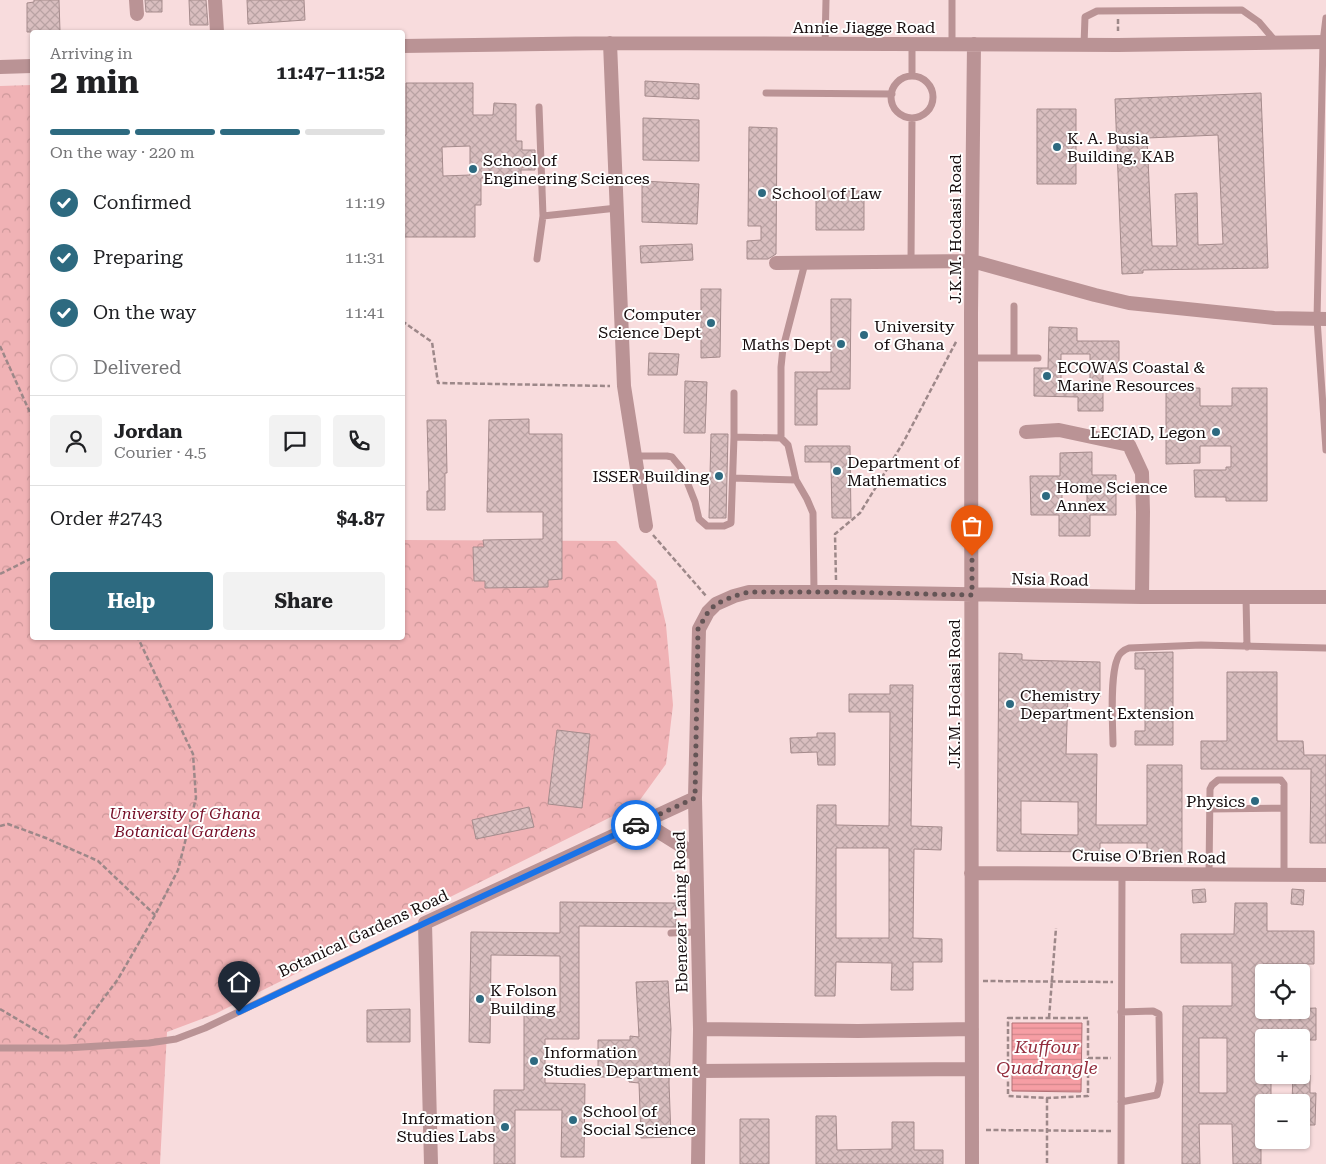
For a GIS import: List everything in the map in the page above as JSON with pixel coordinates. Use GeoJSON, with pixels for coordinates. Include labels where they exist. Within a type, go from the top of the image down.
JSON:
{"type":"FeatureCollection","features":[{"type":"Feature","properties":{"kind":"street"},"geometry":{"type":"LineString","coordinates":[[215,0],[218,30]]}},
{"type":"Feature","properties":{"kind":"street","name":"Annie Jiagge Road"},"geometry":{"type":"LineString","coordinates":[[405,46],[610,43],[1118,45],[1324,42]]}},
{"type":"Feature","properties":{"kind":"street"},"geometry":{"type":"LineString","coordinates":[[610,43],[624,386],[646,526]]}},
{"type":"Feature","properties":{"kind":"street","name":"J.K.M. Hodasi Road"},"geometry":{"type":"LineString","coordinates":[[972,1164],[972,261],[974,44]]}},
{"type":"Feature","properties":{"kind":"street"},"geometry":{"type":"LineString","coordinates":[[0,67],[30,66]]}},
{"type":"Feature","properties":{"kind":"street"},"geometry":{"type":"LineString","coordinates":[[776,263],[972,261],[1130,303],[1265,318],[1321,319]]}},
{"type":"Feature","properties":{"kind":"street"},"geometry":{"type":"LineString","coordinates":[[1026,432],[1059,430],[1129,445],[1142,473],[1142,597]]}},
{"type":"Feature","properties":{"kind":"street","name":"Nsia Road"},"geometry":{"type":"LineString","coordinates":[[716,604],[749,592],[1142,597],[1326,597]]}},
{"type":"Feature","properties":{"kind":"street","name":"Ebenezer Laing Road"},"geometry":{"type":"LineString","coordinates":[[698,1164],[700,1029],[695,798],[698,629],[708,612],[716,604]]}},
{"type":"Feature","properties":{"kind":"street","name":"Botanical Gardens Road"},"geometry":{"type":"LineString","coordinates":[[425,923],[695,798]]}},
{"type":"Feature","properties":{"kind":"street"},"geometry":{"type":"LineString","coordinates":[[643,822],[696,855]]}},
{"type":"Feature","properties":{"kind":"street","name":"Cruise O'Brien Road"},"geometry":{"type":"LineString","coordinates":[[971,873],[1326,875]]}},
{"type":"Feature","properties":{"kind":"street"},"geometry":{"type":"LineString","coordinates":[[425,923],[431,1164]]}},
{"type":"Feature","properties":{"kind":"street"},"geometry":{"type":"LineString","coordinates":[[700,1029],[858,1031],[972,1029]]}},
{"type":"Feature","properties":{"kind":"street"},"geometry":{"type":"LineString","coordinates":[[699,1071],[971,1069]]}},
{"type":"Feature","properties":{"kind":"lane"},"geometry":{"type":"LineString","coordinates":[[825,45],[826,0]]}},
{"type":"Feature","properties":{"kind":"lane"},"geometry":{"type":"LineString","coordinates":[[952,0],[952,44]]}},
{"type":"Feature","properties":{"kind":"lane"},"geometry":{"type":"LineString","coordinates":[[1084,45],[1085,17],[1097,11],[1242,10],[1259,22],[1277,43]]}},
{"type":"Feature","properties":{"kind":"lane"},"geometry":{"type":"LineString","coordinates":[[1326,18],[1324,42],[1321,319],[1326,450]]}},
{"type":"Feature","properties":{"kind":"lane"},"geometry":{"type":"LineString","coordinates":[[912,45],[912,76]]}},
{"type":"Feature","properties":{"kind":"lane"},"geometry":{"type":"LineString","coordinates":[[912,76],[924,80],[932,90],[933,97],[929,109],[924,114],[912,118],[899,113],[892,101],[892,94],[896,83],[901,79],[912,76]]}},
{"type":"Feature","properties":{"kind":"lane"},"geometry":{"type":"LineString","coordinates":[[766,92],[892,94]]}},
{"type":"Feature","properties":{"kind":"lane"},"geometry":{"type":"LineString","coordinates":[[537,259],[542,216],[539,107]]}},
{"type":"Feature","properties":{"kind":"lane"},"geometry":{"type":"LineString","coordinates":[[911,261],[912,118]]}},
{"type":"Feature","properties":{"kind":"lane"},"geometry":{"type":"LineString","coordinates":[[542,216],[617,208]]}},
{"type":"Feature","properties":{"kind":"lane"},"geometry":{"type":"LineString","coordinates":[[781,438],[781,367],[783,348],[805,263]]}},
{"type":"Feature","properties":{"kind":"lane"},"geometry":{"type":"LineString","coordinates":[[1014,306],[1014,358]]}},
{"type":"Feature","properties":{"kind":"lane"},"geometry":{"type":"LineString","coordinates":[[972,358],[1038,358]]}},
{"type":"Feature","properties":{"kind":"lane"},"geometry":{"type":"LineString","coordinates":[[636,456],[672,457],[682,469],[695,502],[698,519],[706,526],[724,526],[731,523],[734,393]]}},
{"type":"Feature","properties":{"kind":"lane"},"geometry":{"type":"LineString","coordinates":[[734,437],[781,438],[788,445],[796,480],[813,513],[814,592]]}},
{"type":"Feature","properties":{"kind":"lane"},"geometry":{"type":"LineString","coordinates":[[733,478],[796,480]]}},
{"type":"Feature","properties":{"kind":"lane"},"geometry":{"type":"LineString","coordinates":[[1246,597],[1247,646]]}},
{"type":"Feature","properties":{"kind":"lane"},"geometry":{"type":"LineString","coordinates":[[1113,744],[1113,680],[1116,660],[1121,652],[1129,648],[1201,645],[1326,648]]}},
{"type":"Feature","properties":{"kind":"lane"},"geometry":{"type":"LineString","coordinates":[[1209,874],[1210,789],[1212,785],[1218,780],[1281,780],[1284,784],[1284,875]]}},
{"type":"Feature","properties":{"kind":"lane"},"geometry":{"type":"LineString","coordinates":[[1210,809],[1284,808]]}},
{"type":"Feature","properties":{"kind":"lane"},"geometry":{"type":"LineString","coordinates":[[1121,1164],[1122,873]]}},
{"type":"Feature","properties":{"kind":"lane","name":"Botanical Gardens Road"},"geometry":{"type":"LineString","coordinates":[[0,1048],[66,1048],[149,1043],[176,1039],[205,1028],[425,923]]}},
{"type":"Feature","properties":{"kind":"lane"},"geometry":{"type":"LineString","coordinates":[[672,933],[697,932]]}},
{"type":"Feature","properties":{"kind":"lane"},"geometry":{"type":"LineString","coordinates":[[1121,1012],[1153,1011],[1159,1014],[1160,1082],[1158,1095],[1121,1102]]}},
{"type":"Feature","properties":{"kind":"path"},"geometry":{"type":"LineString","coordinates":[[1118,11],[1118,45]]}},
{"type":"Feature","properties":{"kind":"path"},"geometry":{"type":"LineString","coordinates":[[405,323],[432,342],[438,383],[624,386]]}},
{"type":"Feature","properties":{"kind":"path"},"geometry":{"type":"LineString","coordinates":[[836,592],[835,534],[860,513],[903,443],[958,339]]}},
{"type":"Feature","properties":{"kind":"path"},"geometry":{"type":"LineString","coordinates":[[0,346],[30,413]]}},
{"type":"Feature","properties":{"kind":"path"},"geometry":{"type":"LineString","coordinates":[[646,526],[704,594],[716,604]]}},
{"type":"Feature","properties":{"kind":"path"},"geometry":{"type":"LineString","coordinates":[[0,574],[30,559]]}},
{"type":"Feature","properties":{"kind":"path"},"geometry":{"type":"LineString","coordinates":[[0,1009],[66,1048],[118,979],[155,915],[178,870],[196,798],[193,754],[139,640]]}},
{"type":"Feature","properties":{"kind":"path"},"geometry":{"type":"LineString","coordinates":[[0,826],[8,824],[98,861],[155,915]]}},
{"type":"Feature","properties":{"kind":"path"},"geometry":{"type":"LineString","coordinates":[[1049,1018],[1056,928]]}},
{"type":"Feature","properties":{"kind":"path"},"geometry":{"type":"LineString","coordinates":[[972,981],[1121,982]]}},
{"type":"Feature","properties":{"kind":"path"},"geometry":{"type":"LineString","coordinates":[[1008,1018],[1049,1018],[1088,1018],[1088,1096],[1047,1098],[1008,1096],[1008,1018]]}},
{"type":"Feature","properties":{"kind":"path"},"geometry":{"type":"LineString","coordinates":[[1088,1058],[1121,1058]]}},
{"type":"Feature","properties":{"kind":"path"},"geometry":{"type":"LineString","coordinates":[[1047,1098],[1047,1164]]}},
{"type":"Feature","properties":{"kind":"path"},"geometry":{"type":"LineString","coordinates":[[972,1130],[1121,1131]]}},
{"type":"Feature","properties":{"kind":"green space","name":"University of Ghana Botanical Gardens"},"geometry":{"type":"Polygon","coordinates":[[[30,85],[30,640],[405,640],[405,540],[616,541],[656,581],[666,625],[673,705],[666,764],[637,804],[215,1014],[167,1032],[160,1164],[0,1164],[0,86],[30,85]]]}},
{"type":"Feature","properties":{"kind":"water","name":"Kuffour Quadrangle"},"geometry":{"type":"Polygon","coordinates":[[[1012,1023],[1082,1023],[1081,1092],[1012,1091],[1012,1023]]]}},
{"type":"Feature","properties":{"kind":"building"},"geometry":{"type":"Polygon","coordinates":[[[34,0],[59,0],[60,30],[30,30],[30,32],[27,32],[27,3],[34,2],[34,0]]]}},
{"type":"Feature","properties":{"kind":"building"},"geometry":{"type":"Polygon","coordinates":[[[145,0],[162,0],[162,12],[146,12],[145,0]]]}},
{"type":"Feature","properties":{"kind":"building"},"geometry":{"type":"Polygon","coordinates":[[[189,0],[206,0],[208,25],[190,25],[189,0]]]}},
{"type":"Feature","properties":{"kind":"building"},"geometry":{"type":"Polygon","coordinates":[[[247,0],[304,0],[305,20],[248,24],[247,0]]]}},
{"type":"Feature","properties":{"kind":"building"},"geometry":{"type":"Polygon","coordinates":[[[645,81],[699,84],[699,99],[645,96],[645,81]]]}},
{"type":"Feature","properties":{"kind":"building","name":"School of Engineering Sciences"},"geometry":{"type":"Polygon","coordinates":[[[406,83],[473,83],[473,115],[493,115],[494,103],[516,104],[516,141],[522,141],[522,150],[535,150],[535,170],[521,170],[521,178],[481,178],[481,205],[475,205],[475,237],[405,237],[406,83]],[[470,146],[442,147],[443,176],[470,175],[470,146]]]}},
{"type":"Feature","properties":{"kind":"building"},"geometry":{"type":"Polygon","coordinates":[[[1261,93],[1268,268],[1143,270],[1143,273],[1122,274],[1115,99],[1261,93]],[[1218,135],[1147,138],[1152,246],[1177,246],[1175,194],[1197,193],[1198,245],[1223,244],[1218,135]]]}},
{"type":"Feature","properties":{"kind":"building","name":"K. A. Busia Building, KAB"},"geometry":{"type":"Polygon","coordinates":[[[1037,109],[1076,109],[1076,184],[1037,184],[1037,109]]]}},
{"type":"Feature","properties":{"kind":"building"},"geometry":{"type":"Polygon","coordinates":[[[643,118],[699,120],[699,161],[643,160],[643,118]]]}},
{"type":"Feature","properties":{"kind":"building","name":"School of Law"},"geometry":{"type":"Polygon","coordinates":[[[749,127],[777,128],[776,254],[768,259],[747,259],[747,241],[761,240],[761,226],[748,226],[749,127]]]}},
{"type":"Feature","properties":{"kind":"building"},"geometry":{"type":"Polygon","coordinates":[[[642,181],[699,184],[697,224],[642,222],[642,181]]]}},
{"type":"Feature","properties":{"kind":"building"},"geometry":{"type":"Polygon","coordinates":[[[816,191],[864,191],[864,230],[816,230],[816,191]]]}},
{"type":"Feature","properties":{"kind":"building"},"geometry":{"type":"Polygon","coordinates":[[[692,244],[693,260],[641,263],[640,246],[692,244]]]}},
{"type":"Feature","properties":{"kind":"building","name":"Computer Science Dept"},"geometry":{"type":"Polygon","coordinates":[[[701,289],[721,289],[720,357],[701,358],[701,289]]]}},
{"type":"Feature","properties":{"kind":"building"},"geometry":{"type":"Polygon","coordinates":[[[831,299],[851,299],[850,389],[817,389],[817,425],[795,425],[795,372],[831,372],[831,299]]]}},
{"type":"Feature","properties":{"kind":"building","name":"ECOWAS Coastal & Marine Resources"},"geometry":{"type":"Polygon","coordinates":[[[1049,327],[1077,328],[1077,341],[1119,341],[1119,369],[1103,369],[1103,411],[1078,411],[1078,397],[1034,396],[1034,368],[1048,368],[1049,327]],[[1061,354],[1061,382],[1090,383],[1090,354],[1061,354]]]}},
{"type":"Feature","properties":{"kind":"building"},"geometry":{"type":"Polygon","coordinates":[[[649,353],[679,354],[677,375],[648,375],[649,353]]]}},
{"type":"Feature","properties":{"kind":"building"},"geometry":{"type":"Polygon","coordinates":[[[685,381],[707,382],[705,433],[684,433],[685,381]]]}},
{"type":"Feature","properties":{"kind":"building","name":"LECIAD, Legon"},"geometry":{"type":"Polygon","coordinates":[[[1166,388],[1200,388],[1200,406],[1232,406],[1232,388],[1267,388],[1267,501],[1226,501],[1226,497],[1195,497],[1194,470],[1226,470],[1226,467],[1231,467],[1231,446],[1200,446],[1200,463],[1166,464],[1166,388]]]}},
{"type":"Feature","properties":{"kind":"building"},"geometry":{"type":"Polygon","coordinates":[[[529,419],[529,434],[562,434],[562,579],[548,580],[548,587],[485,588],[485,581],[474,581],[473,547],[484,547],[483,540],[543,539],[543,512],[487,512],[489,420],[529,419]]]}},
{"type":"Feature","properties":{"kind":"building"},"geometry":{"type":"Polygon","coordinates":[[[427,420],[446,420],[447,473],[445,473],[445,510],[427,510],[427,491],[429,491],[427,420]]]}},
{"type":"Feature","properties":{"kind":"building","name":"ISSER Building"},"geometry":{"type":"Polygon","coordinates":[[[711,434],[728,434],[726,518],[709,518],[711,434]]]}},
{"type":"Feature","properties":{"kind":"building"},"geometry":{"type":"Polygon","coordinates":[[[805,446],[850,446],[851,518],[832,518],[831,462],[805,462],[805,446]]]}},
{"type":"Feature","properties":{"kind":"building","name":"Home Science Annex"},"geometry":{"type":"Polygon","coordinates":[[[1092,452],[1092,475],[1116,475],[1116,515],[1090,515],[1090,536],[1059,536],[1059,515],[1031,515],[1030,476],[1060,476],[1060,453],[1092,452]],[[1062,485],[1062,507],[1087,507],[1087,485],[1062,485]]]}},
{"type":"Feature","properties":{"kind":"building"},"geometry":{"type":"Polygon","coordinates":[[[1173,652],[1173,745],[1135,745],[1135,731],[1145,731],[1145,669],[1135,669],[1135,653],[1173,652]]]}},
{"type":"Feature","properties":{"kind":"building"},"geometry":{"type":"Polygon","coordinates":[[[999,653],[1022,654],[1022,660],[1100,662],[1100,697],[1068,696],[1066,754],[1097,754],[1096,825],[1147,825],[1147,765],[1182,765],[1182,856],[1147,856],[1147,843],[1100,843],[1100,852],[997,851],[999,653]],[[1021,801],[1021,834],[1078,835],[1078,802],[1021,801]]]}},
{"type":"Feature","properties":{"kind":"building"},"geometry":{"type":"Polygon","coordinates":[[[1227,672],[1277,672],[1277,741],[1303,741],[1304,755],[1326,755],[1326,843],[1310,843],[1311,769],[1201,769],[1201,741],[1227,741],[1227,672]]]}},
{"type":"Feature","properties":{"kind":"building"},"geometry":{"type":"Polygon","coordinates":[[[890,685],[913,685],[911,826],[942,827],[941,850],[914,849],[913,938],[942,939],[942,962],[913,962],[913,990],[891,990],[892,963],[836,962],[835,996],[815,996],[817,805],[836,805],[836,825],[889,826],[890,712],[849,712],[849,694],[890,694],[890,685]],[[836,848],[836,938],[889,938],[889,848],[836,848]]]}},
{"type":"Feature","properties":{"kind":"building"},"geometry":{"type":"Polygon","coordinates":[[[557,730],[590,734],[582,808],[548,804],[557,730]]]}},
{"type":"Feature","properties":{"kind":"building"},"geometry":{"type":"Polygon","coordinates":[[[817,733],[835,733],[835,765],[818,765],[817,752],[791,753],[790,738],[817,737],[817,733]]]}},
{"type":"Feature","properties":{"kind":"building"},"geometry":{"type":"Polygon","coordinates":[[[529,807],[534,827],[476,839],[472,820],[529,807]]]}},
{"type":"Feature","properties":{"kind":"building"},"geometry":{"type":"Polygon","coordinates":[[[1205,889],[1206,902],[1193,903],[1192,890],[1205,889]]]}},
{"type":"Feature","properties":{"kind":"building"},"geometry":{"type":"Polygon","coordinates":[[[1292,889],[1304,890],[1303,905],[1291,904],[1292,889]]]}},
{"type":"Feature","properties":{"kind":"building"},"geometry":{"type":"Polygon","coordinates":[[[560,902],[676,903],[676,927],[579,926],[579,1039],[545,1039],[545,1083],[585,1084],[584,1157],[561,1157],[562,1110],[515,1110],[515,1164],[494,1164],[494,1090],[524,1090],[524,1012],[560,1012],[560,956],[491,955],[490,1043],[469,1042],[471,932],[560,933],[560,902]]]}},
{"type":"Feature","properties":{"kind":"building"},"geometry":{"type":"Polygon","coordinates":[[[1235,903],[1267,903],[1267,931],[1314,931],[1314,964],[1255,964],[1255,1019],[1310,1019],[1310,1008],[1316,1008],[1316,1040],[1310,1040],[1310,1029],[1255,1029],[1255,1084],[1271,1084],[1271,1094],[1255,1094],[1255,1149],[1261,1149],[1261,1164],[1233,1164],[1232,1124],[1199,1124],[1200,1164],[1182,1164],[1183,1006],[1232,1006],[1232,963],[1181,963],[1181,934],[1234,934],[1235,903]],[[1199,1038],[1199,1093],[1227,1093],[1227,1038],[1199,1038]]]}},
{"type":"Feature","properties":{"kind":"building"},"geometry":{"type":"Polygon","coordinates":[[[668,981],[671,1029],[669,1083],[671,1137],[641,1138],[639,1083],[629,1082],[629,1077],[598,1077],[598,1040],[630,1040],[630,1036],[639,1037],[636,982],[668,981]]]}},
{"type":"Feature","properties":{"kind":"building"},"geometry":{"type":"Polygon","coordinates":[[[410,1009],[410,1042],[367,1042],[367,1010],[410,1009]]]}},
{"type":"Feature","properties":{"kind":"building"},"geometry":{"type":"Polygon","coordinates":[[[1293,1084],[1310,1084],[1310,1093],[1316,1093],[1315,1125],[1310,1125],[1310,1094],[1292,1094],[1293,1084]]]}},
{"type":"Feature","properties":{"kind":"building"},"geometry":{"type":"Polygon","coordinates":[[[816,1116],[836,1116],[837,1150],[892,1149],[892,1122],[914,1122],[914,1150],[943,1150],[943,1164],[816,1164],[816,1116]]]}},
{"type":"Feature","properties":{"kind":"building"},"geometry":{"type":"Polygon","coordinates":[[[740,1119],[769,1119],[769,1164],[740,1164],[740,1119]]]}},
{"type":"Feature","properties":{"kind":"way so far"},"geometry":{"type":"LineString","coordinates":[[636,825],[695,798],[698,629],[708,612],[716,604],[749,592],[972,595],[972,556]]}},
{"type":"Feature","properties":{"kind":"place","name":"K. A. Busia Building, KAB"},"geometry":{"type":"Point","coordinates":[1057,147]}},
{"type":"Feature","properties":{"kind":"place","name":"School of Engineering Sciences"},"geometry":{"type":"Point","coordinates":[473,169]}},
{"type":"Feature","properties":{"kind":"place","name":"School of Law"},"geometry":{"type":"Point","coordinates":[762,193]}},
{"type":"Feature","properties":{"kind":"place","name":"Computer Science Dept"},"geometry":{"type":"Point","coordinates":[711,323]}},
{"type":"Feature","properties":{"kind":"place","name":"University of Ghana"},"geometry":{"type":"Point","coordinates":[864,335]}},
{"type":"Feature","properties":{"kind":"place","name":"Maths Dept"},"geometry":{"type":"Point","coordinates":[841,344]}},
{"type":"Feature","properties":{"kind":"place","name":"ECOWAS Coastal & Marine Resources"},"geometry":{"type":"Point","coordinates":[1047,376]}},
{"type":"Feature","properties":{"kind":"place","name":"LECIAD, Legon"},"geometry":{"type":"Point","coordinates":[1216,432]}},
{"type":"Feature","properties":{"kind":"place","name":"Department of Mathematics"},"geometry":{"type":"Point","coordinates":[837,471]}},
{"type":"Feature","properties":{"kind":"place","name":"ISSER Building"},"geometry":{"type":"Point","coordinates":[719,476]}},
{"type":"Feature","properties":{"kind":"place","name":"Home Science Annex"},"geometry":{"type":"Point","coordinates":[1046,496]}},
{"type":"Feature","properties":{"kind":"place","name":"Chemistry Department Extension"},"geometry":{"type":"Point","coordinates":[1010,704]}},
{"type":"Feature","properties":{"kind":"place","name":"Physics"},"geometry":{"type":"Point","coordinates":[1255,801]}},
{"type":"Feature","properties":{"kind":"place","name":"K Folson Building"},"geometry":{"type":"Point","coordinates":[480,999]}},
{"type":"Feature","properties":{"kind":"place","name":"Information Studies Department"},"geometry":{"type":"Point","coordinates":[534,1061]}},
{"type":"Feature","properties":{"kind":"place","name":"School of Social Science"},"geometry":{"type":"Point","coordinates":[573,1120]}},
{"type":"Feature","properties":{"kind":"place","name":"Information Studies Labs"},"geometry":{"type":"Point","coordinates":[505,1127]}},
{"type":"Feature","properties":{"kind":"route"},"geometry":{"type":"LineString","coordinates":[[239,1012],[636,825]]}}]}
